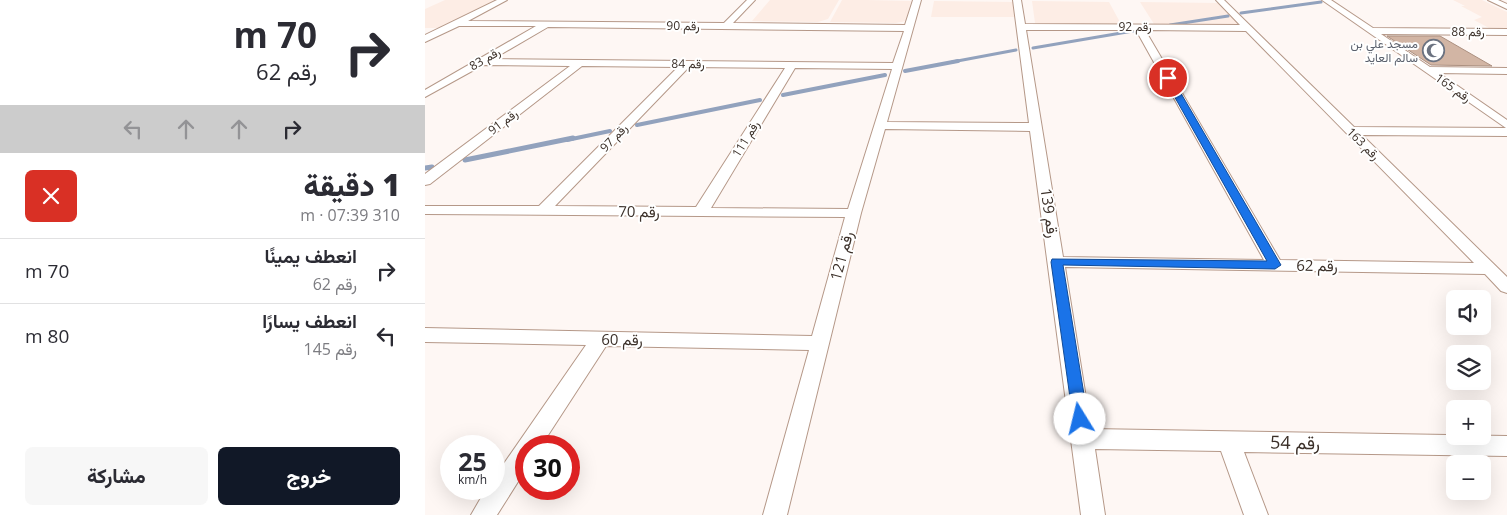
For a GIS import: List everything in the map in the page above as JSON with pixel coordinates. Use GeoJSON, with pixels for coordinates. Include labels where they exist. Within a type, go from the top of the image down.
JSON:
{"type":"FeatureCollection","features":[{"type":"Feature","properties":{"kind":"street"},"geometry":{"type":"LineString","coordinates":[[425,39],[503,0]]}},
{"type":"Feature","properties":{"kind":"street"},"geometry":{"type":"LineString","coordinates":[[725,26],[751,0]]}},
{"type":"Feature","properties":{"kind":"street","name":"رقم 121"},"geometry":{"type":"LineString","coordinates":[[775,515],[854,213],[917,0]]}},
{"type":"Feature","properties":{"kind":"street","name":"رقم 139"},"geometry":{"type":"LineString","coordinates":[[1017,0],[1093,515]]}},
{"type":"Feature","properties":{"kind":"street","name":"رقم 163"},"geometry":{"type":"LineString","coordinates":[[1220,0],[1507,287]]}},
{"type":"Feature","properties":{"kind":"street","name":"رقم 165"},"geometry":{"type":"LineString","coordinates":[[1326,0],[1507,125]]}},
{"type":"Feature","properties":{"kind":"street"},"geometry":{"type":"LineString","coordinates":[[1492,0],[1507,7]]}},
{"type":"Feature","properties":{"kind":"street","name":"رقم 90"},"geometry":{"type":"LineString","coordinates":[[457,23],[908,28]]}},
{"type":"Feature","properties":{"kind":"street","name":"رقم 83"},"geometry":{"type":"LineString","coordinates":[[425,94],[545,25]]}},
{"type":"Feature","properties":{"kind":"street","name":"رقم 92"},"geometry":{"type":"LineString","coordinates":[[1021,27],[1248,28]]}},
{"type":"Feature","properties":{"kind":"street"},"geometry":{"type":"LineString","coordinates":[[1139,27],[1275,265]]}},
{"type":"Feature","properties":{"kind":"street","name":"رقم 88"},"geometry":{"type":"LineString","coordinates":[[1370,31],[1507,32]]}},
{"type":"Feature","properties":{"kind":"street","name":"رقم 84"},"geometry":{"type":"LineString","coordinates":[[480,62],[897,66]]}},
{"type":"Feature","properties":{"kind":"street","name":"رقم 91"},"geometry":{"type":"LineString","coordinates":[[425,182],[580,63]]}},
{"type":"Feature","properties":{"kind":"street","name":"رقم 97"},"geometry":{"type":"LineString","coordinates":[[543,211],[686,64]]}},
{"type":"Feature","properties":{"kind":"street","name":"رقم 111"},"geometry":{"type":"LineString","coordinates":[[699,213],[792,65]]}},
{"type":"Feature","properties":{"kind":"street"},"geometry":{"type":"LineString","coordinates":[[1428,70],[1507,71]]}},
{"type":"Feature","properties":{"kind":"street"},"geometry":{"type":"LineString","coordinates":[[879,125],[1036,127]]}},
{"type":"Feature","properties":{"kind":"street"},"geometry":{"type":"LineString","coordinates":[[1350,131],[1507,132]]}},
{"type":"Feature","properties":{"kind":"street","name":"رقم 70"},"geometry":{"type":"LineString","coordinates":[[425,210],[854,213]]}},
{"type":"Feature","properties":{"kind":"street","name":"رقم 62"},"geometry":{"type":"LineString","coordinates":[[1057,262],[1488,269]]}},
{"type":"Feature","properties":{"kind":"street","name":"رقم 60"},"geometry":{"type":"LineString","coordinates":[[425,335],[819,344]]}},
{"type":"Feature","properties":{"kind":"street"},"geometry":{"type":"LineString","coordinates":[[536,435],[600,339]]}},
{"type":"Feature","properties":{"kind":"street","name":"رقم 54"},"geometry":{"type":"LineString","coordinates":[[1083,439],[1507,446]]}},
{"type":"Feature","properties":{"kind":"street"},"geometry":{"type":"LineString","coordinates":[[1229,442],[1256,515]]}},
{"type":"Feature","properties":{"kind":"street"},"geometry":{"type":"LineString","coordinates":[[483,515],[515,467]]}},
{"type":"Feature","properties":{"kind":"shaded area"},"geometry":{"type":"Polygon","coordinates":[[[445,0],[497,0],[441,28],[425,28],[425,9],[445,0]]]}},
{"type":"Feature","properties":{"kind":"shaded area"},"geometry":{"type":"Polygon","coordinates":[[[770,0],[839,0],[828,19],[818,22],[752,21],[770,0]]]}},
{"type":"Feature","properties":{"kind":"shaded area"},"geometry":{"type":"Polygon","coordinates":[[[842,0],[911,1],[906,21],[896,23],[830,22],[842,0]]]}},
{"type":"Feature","properties":{"kind":"shaded area"},"geometry":{"type":"Polygon","coordinates":[[[1453,0],[1482,0],[1507,12],[1507,28],[1489,28],[1474,20],[1482,17],[1453,0]]]}},
{"type":"Feature","properties":{"kind":"shaded area"},"geometry":{"type":"Polygon","coordinates":[[[934,1],[1013,2],[1014,17],[931,17],[934,1]]]}},
{"type":"Feature","properties":{"kind":"shaded area"},"geometry":{"type":"Polygon","coordinates":[[[1032,1],[1109,2],[1121,24],[1046,25],[1035,23],[1032,1]]]}},
{"type":"Feature","properties":{"kind":"shaded area"},"geometry":{"type":"Polygon","coordinates":[[[1140,2],[1218,3],[1240,25],[1164,26],[1154,24],[1140,2]]]}},
{"type":"Feature","properties":{"kind":"building","name":"مسجد علي بن سالم العايد"},"geometry":{"type":"Polygon","coordinates":[[[1387,36],[1440,36],[1492,66],[1431,65],[1387,36]]]}},
{"type":"Feature","properties":{"kind":"waterway"},"geometry":{"type":"LineString","coordinates":[[1241,13],[1321,2]]}},
{"type":"Feature","properties":{"kind":"waterway"},"geometry":{"type":"LineString","coordinates":[[1170,25],[1228,16]]}},
{"type":"Feature","properties":{"kind":"waterway"},"geometry":{"type":"LineString","coordinates":[[1033,48],[1133,31]]}},
{"type":"Feature","properties":{"kind":"waterway"},"geometry":{"type":"LineString","coordinates":[[952,62],[1016,50]]}},
{"type":"Feature","properties":{"kind":"waterway"},"geometry":{"type":"LineString","coordinates":[[905,71],[958,61]]}},
{"type":"Feature","properties":{"kind":"waterway"},"geometry":{"type":"LineString","coordinates":[[783,95],[885,75]]}},
{"type":"Feature","properties":{"kind":"waterway"},"geometry":{"type":"LineString","coordinates":[[637,125],[760,100]]}},
{"type":"Feature","properties":{"kind":"waterway"},"geometry":{"type":"LineString","coordinates":[[567,140],[610,131]]}},
{"type":"Feature","properties":{"kind":"waterway"},"geometry":{"type":"LineString","coordinates":[[465,160],[573,138]]}},
{"type":"Feature","properties":{"kind":"waterway"},"geometry":{"type":"LineString","coordinates":[[425,168],[432,167]]}},
{"type":"Feature","properties":{"kind":"place","name":"مسجد علي بن سالم العايد"},"geometry":{"type":"Point","coordinates":[1434,51]}},
{"type":"Feature","properties":{"kind":"route"},"geometry":{"type":"LineString","coordinates":[[1080,419],[1057,262],[1275,265],[1168,78]]}}]}
